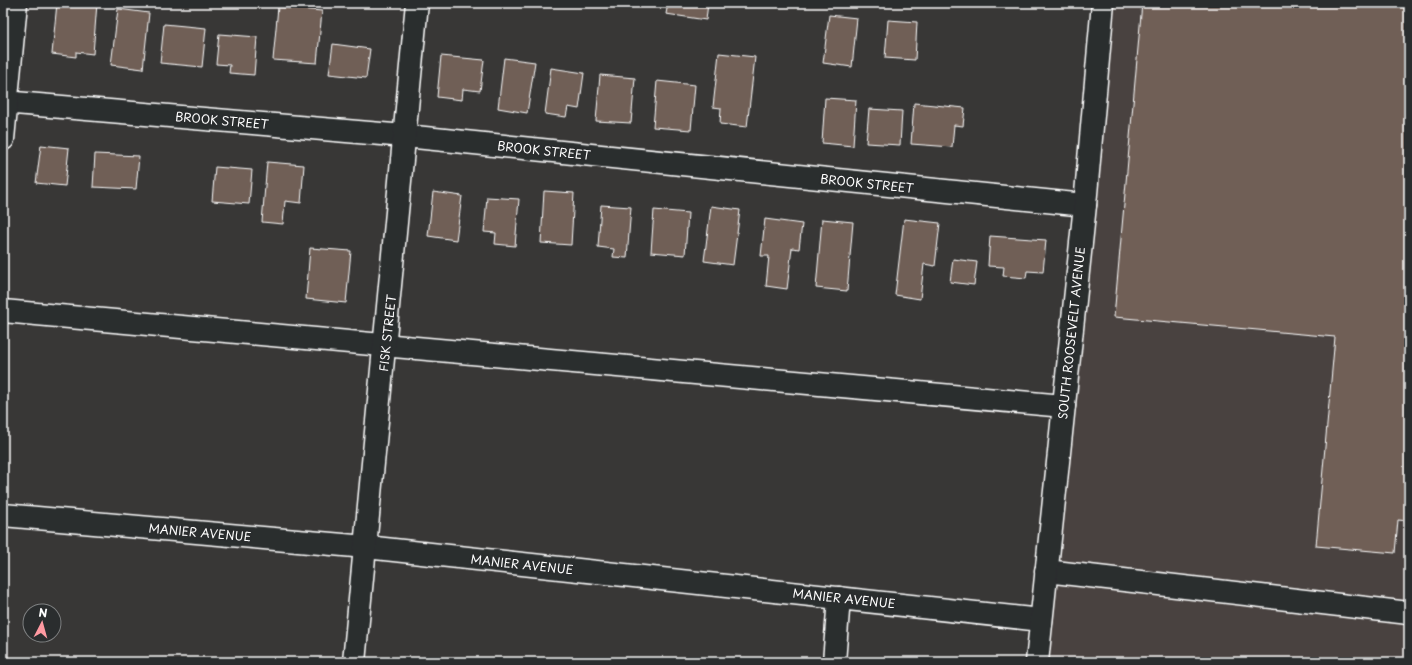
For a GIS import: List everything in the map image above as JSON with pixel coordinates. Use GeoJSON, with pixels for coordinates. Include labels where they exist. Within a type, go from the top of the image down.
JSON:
{"type":"FeatureCollection","features":[{"type":"Feature","properties":{"kind":"street"},"geometry":{"type":"LineString","coordinates":[[3,138],[5,102],[16,3]]}},
{"type":"Feature","properties":{"kind":"street","name":"FISK STREET"},"geometry":{"type":"LineString","coordinates":[[354,662],[417,3]]}},
{"type":"Feature","properties":{"kind":"street","name":"SOUTH ROOSEVELT AVENUE"},"geometry":{"type":"LineString","coordinates":[[1037,662],[1085,205],[1103,3]]}},
{"type":"Feature","properties":{"kind":"street","name":"BROOK STREET"},"geometry":{"type":"LineString","coordinates":[[5,102],[405,136],[1085,205]]}},
{"type":"Feature","properties":{"kind":"street"},"geometry":{"type":"LineString","coordinates":[[3,311],[1064,406]]}},
{"type":"Feature","properties":{"kind":"street","name":"MANIER AVENUE"},"geometry":{"type":"LineString","coordinates":[[3,515],[366,547],[1041,620]]}},
{"type":"Feature","properties":{"kind":"street"},"geometry":{"type":"LineString","coordinates":[[1046,571],[1409,613]]}},
{"type":"Feature","properties":{"kind":"street"},"geometry":{"type":"LineString","coordinates":[[834,662],[839,598]]}},
{"type":"Feature","properties":{"kind":"shaded area"},"geometry":{"type":"Polygon","coordinates":[[[1103,3],[1409,3],[1409,662],[1037,662],[1103,3]]]}},
{"type":"Feature","properties":{"kind":"building"},"geometry":{"type":"Polygon","coordinates":[[[57,3],[97,3],[93,54],[76,52],[76,57],[52,54],[57,3]]]}},
{"type":"Feature","properties":{"kind":"building"},"geometry":{"type":"Polygon","coordinates":[[[668,3],[708,3],[706,20],[666,14],[668,3]]]}},
{"type":"Feature","properties":{"kind":"building"},"geometry":{"type":"Polygon","coordinates":[[[1142,3],[1409,3],[1409,521],[1398,520],[1395,553],[1316,546],[1335,337],[1114,317],[1142,3]]]}},
{"type":"Feature","properties":{"kind":"building"},"geometry":{"type":"Polygon","coordinates":[[[278,7],[322,11],[317,63],[273,60],[278,7]]]}},
{"type":"Feature","properties":{"kind":"building"},"geometry":{"type":"Polygon","coordinates":[[[118,9],[149,13],[143,69],[111,65],[118,9]]]}},
{"type":"Feature","properties":{"kind":"building"},"geometry":{"type":"Polygon","coordinates":[[[829,15],[857,18],[852,67],[823,63],[829,15]]]}},
{"type":"Feature","properties":{"kind":"building"},"geometry":{"type":"Polygon","coordinates":[[[888,20],[917,22],[915,60],[885,58],[888,20]]]}},
{"type":"Feature","properties":{"kind":"building"},"geometry":{"type":"Polygon","coordinates":[[[164,24],[206,28],[202,67],[160,63],[164,24]]]}},
{"type":"Feature","properties":{"kind":"building"},"geometry":{"type":"Polygon","coordinates":[[[219,34],[257,37],[254,75],[229,73],[230,65],[216,64],[219,34]]]}},
{"type":"Feature","properties":{"kind":"building"},"geometry":{"type":"Polygon","coordinates":[[[333,44],[370,49],[366,78],[329,74],[333,44]]]}},
{"type":"Feature","properties":{"kind":"building"},"geometry":{"type":"Polygon","coordinates":[[[719,53],[755,57],[747,127],[720,124],[721,108],[713,107],[719,53]]]}},
{"type":"Feature","properties":{"kind":"building"},"geometry":{"type":"Polygon","coordinates":[[[441,56],[484,60],[480,91],[463,89],[462,100],[437,97],[441,56]]]}},
{"type":"Feature","properties":{"kind":"building"},"geometry":{"type":"Polygon","coordinates":[[[504,58],[535,62],[527,113],[498,108],[504,58]]]}},
{"type":"Feature","properties":{"kind":"building"},"geometry":{"type":"Polygon","coordinates":[[[551,68],[584,73],[579,109],[568,107],[566,117],[545,114],[551,68]]]}},
{"type":"Feature","properties":{"kind":"building"},"geometry":{"type":"Polygon","coordinates":[[[600,75],[635,78],[631,123],[596,121],[600,75]]]}},
{"type":"Feature","properties":{"kind":"building"},"geometry":{"type":"Polygon","coordinates":[[[657,81],[695,85],[691,130],[653,127],[657,81]]]}},
{"type":"Feature","properties":{"kind":"building"},"geometry":{"type":"Polygon","coordinates":[[[825,98],[856,100],[853,146],[822,143],[825,98]]]}},
{"type":"Feature","properties":{"kind":"building"},"geometry":{"type":"Polygon","coordinates":[[[914,103],[965,108],[963,126],[954,125],[952,147],[911,144],[914,103]]]}},
{"type":"Feature","properties":{"kind":"building"},"geometry":{"type":"Polygon","coordinates":[[[869,109],[902,111],[900,145],[866,143],[869,109]]]}},
{"type":"Feature","properties":{"kind":"building"},"geometry":{"type":"Polygon","coordinates":[[[41,145],[69,148],[65,186],[36,183],[41,145]]]}},
{"type":"Feature","properties":{"kind":"building"},"geometry":{"type":"Polygon","coordinates":[[[95,154],[139,156],[136,189],[93,187],[95,154]]]}},
{"type":"Feature","properties":{"kind":"building"},"geometry":{"type":"Polygon","coordinates":[[[267,162],[304,165],[301,203],[285,201],[283,224],[262,222],[267,162]]]}},
{"type":"Feature","properties":{"kind":"building"},"geometry":{"type":"Polygon","coordinates":[[[215,167],[252,170],[249,204],[212,201],[215,167]]]}},
{"type":"Feature","properties":{"kind":"building"},"geometry":{"type":"Polygon","coordinates":[[[544,191],[574,193],[571,245],[541,243],[544,191]]]}},
{"type":"Feature","properties":{"kind":"building"},"geometry":{"type":"Polygon","coordinates":[[[433,192],[462,196],[456,240],[428,236],[433,192]]]}},
{"type":"Feature","properties":{"kind":"building"},"geometry":{"type":"Polygon","coordinates":[[[487,197],[519,199],[515,246],[495,244],[496,233],[484,232],[487,197]]]}},
{"type":"Feature","properties":{"kind":"building"},"geometry":{"type":"Polygon","coordinates":[[[601,205],[631,207],[627,258],[613,257],[614,249],[598,247],[601,205]]]}},
{"type":"Feature","properties":{"kind":"building"},"geometry":{"type":"Polygon","coordinates":[[[711,206],[740,210],[733,265],[704,261],[711,206]]]}},
{"type":"Feature","properties":{"kind":"building"},"geometry":{"type":"Polygon","coordinates":[[[654,210],[688,213],[685,255],[651,252],[654,210]]]}},
{"type":"Feature","properties":{"kind":"building"},"geometry":{"type":"Polygon","coordinates":[[[765,219],[802,224],[799,249],[792,248],[787,289],[766,286],[769,256],[761,256],[765,219]]]}},
{"type":"Feature","properties":{"kind":"building"},"geometry":{"type":"Polygon","coordinates":[[[822,219],[853,222],[847,291],[816,288],[822,219]]]}},
{"type":"Feature","properties":{"kind":"building"},"geometry":{"type":"Polygon","coordinates":[[[904,219],[940,223],[935,266],[924,264],[920,299],[895,295],[904,219]]]}},
{"type":"Feature","properties":{"kind":"building"},"geometry":{"type":"Polygon","coordinates":[[[990,236],[1046,240],[1043,272],[1027,271],[1026,278],[1003,276],[1004,267],[988,266],[990,236]]]}},
{"type":"Feature","properties":{"kind":"building"},"geometry":{"type":"Polygon","coordinates":[[[310,248],[351,251],[346,303],[306,299],[310,248]]]}},
{"type":"Feature","properties":{"kind":"building"},"geometry":{"type":"Polygon","coordinates":[[[953,259],[977,262],[974,285],[950,282],[953,259]]]}}]}
